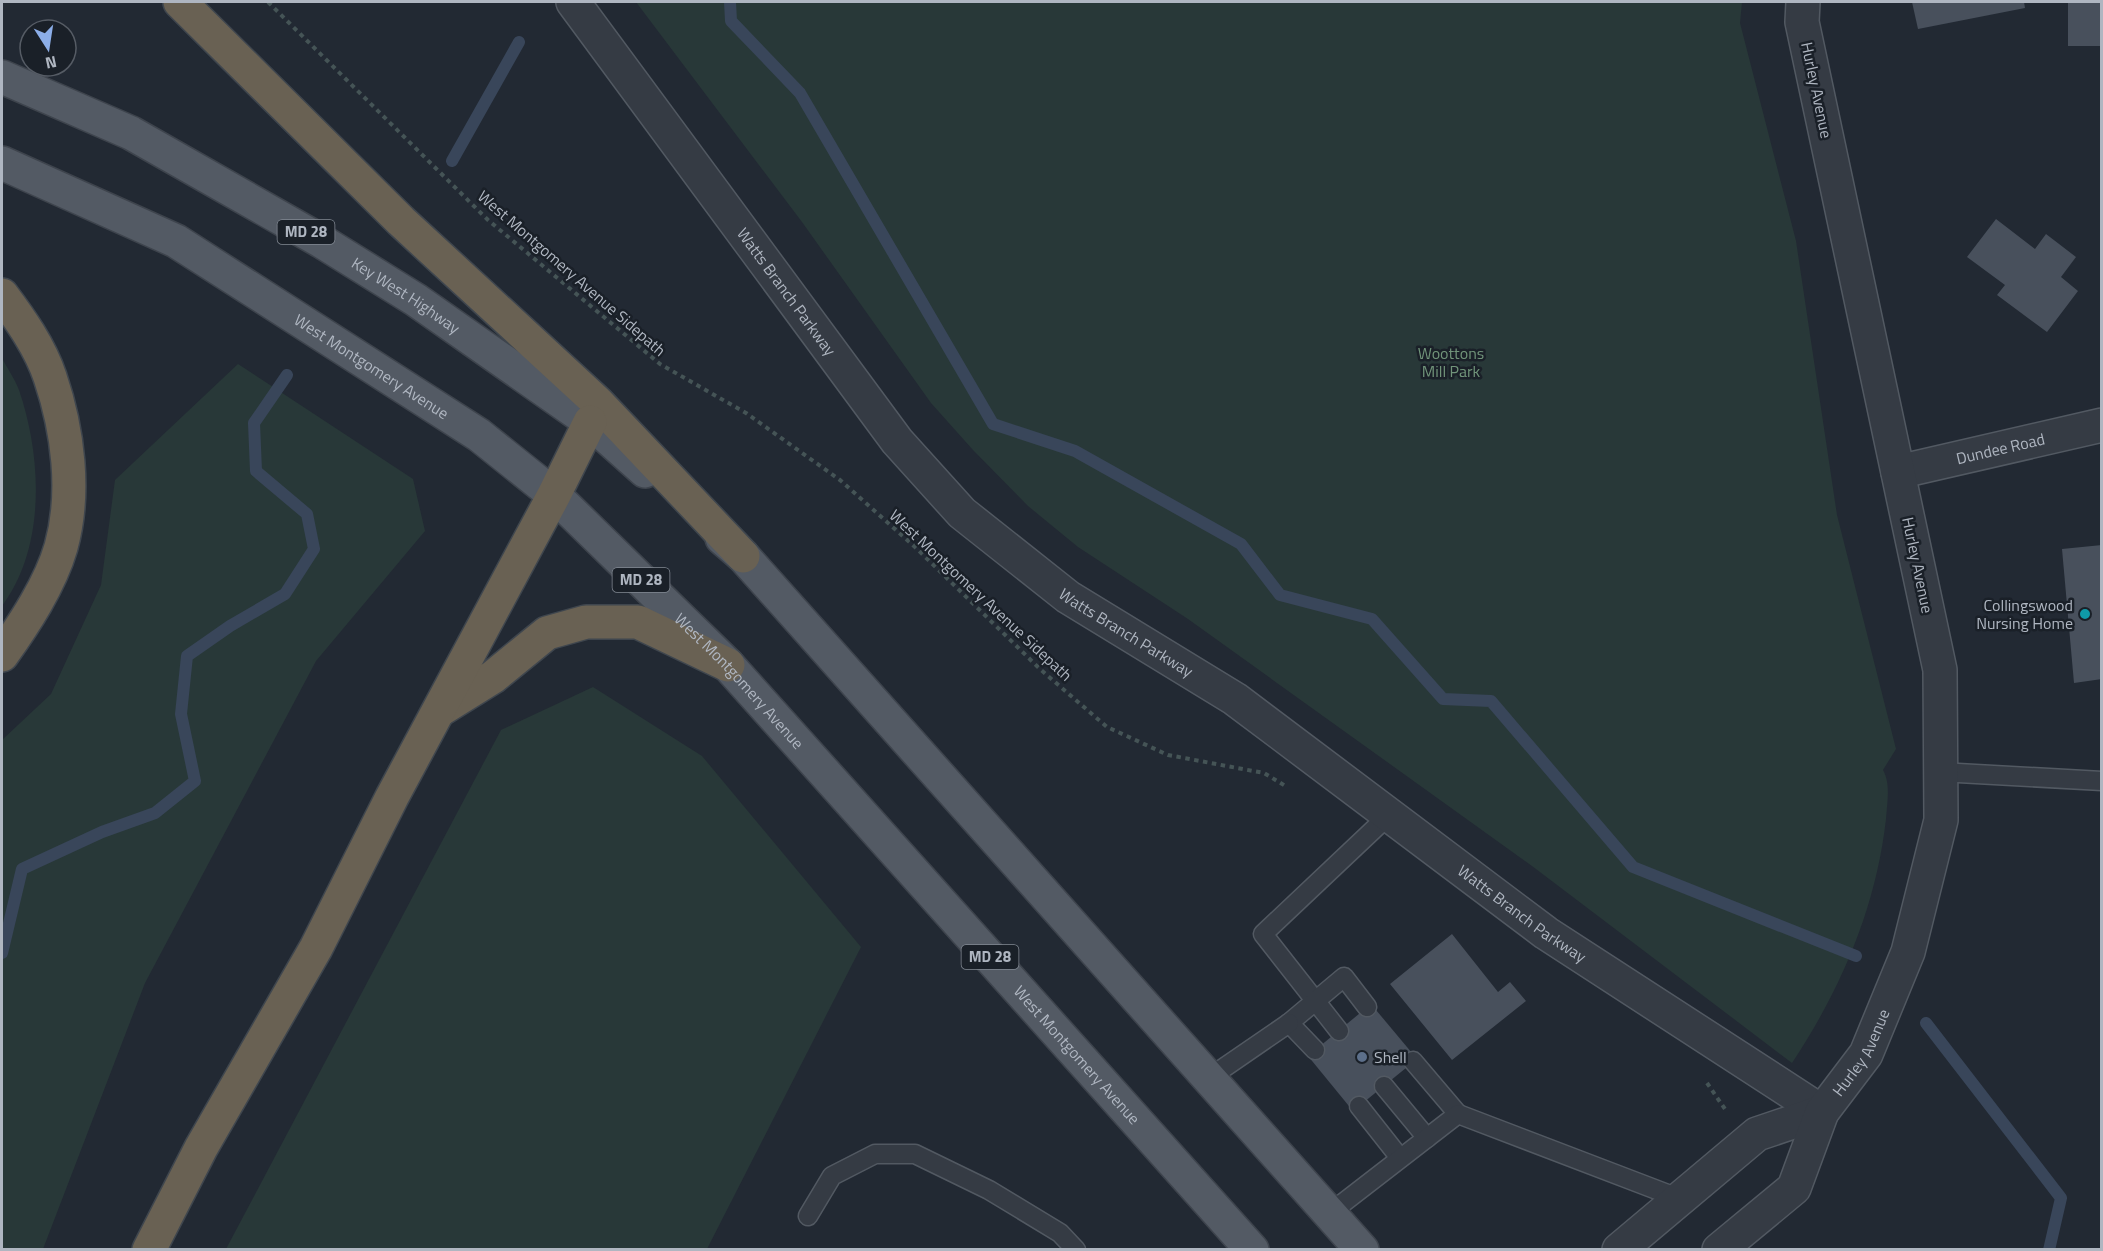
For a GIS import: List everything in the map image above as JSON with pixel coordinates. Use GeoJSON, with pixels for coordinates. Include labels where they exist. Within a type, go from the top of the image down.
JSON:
{"type":"FeatureCollection","features":[{"type":"Feature","properties":{"kind":"highway"},"geometry":{"type":"LineString","coordinates":[[180,2],[401,221],[597,402],[742,556]]}},
{"type":"Feature","properties":{"kind":"highway"},"geometry":{"type":"LineString","coordinates":[[2,295],[22,322],[50,375],[65,435],[69,496],[60,548],[38,599],[2,655]]}},
{"type":"Feature","properties":{"kind":"highway"},"geometry":{"type":"LineString","coordinates":[[149,1250],[201,1148],[316,948],[590,422]]}},
{"type":"Feature","properties":{"kind":"highway"},"geometry":{"type":"LineString","coordinates":[[439,711],[493,677],[547,633],[586,622],[638,622],[728,664]]}},
{"type":"Feature","properties":{"kind":"main road","name":"Key West Highway"},"geometry":{"type":"LineString","coordinates":[[2,77],[131,133],[321,241],[416,300],[590,422],[742,556]]}},
{"type":"Feature","properties":{"kind":"main road","name":"West Montgomery Avenue"},"geometry":{"type":"LineString","coordinates":[[2,163],[176,241],[479,435],[554,495],[728,664],[1252,1250]]}},
{"type":"Feature","properties":{"kind":"main road","name":"MD 28"},"geometry":{"type":"LineString","coordinates":[[742,556],[1362,1250]]}},
{"type":"Feature","properties":{"kind":"street","name":"Watts Branch Parkway"},"geometry":{"type":"LineString","coordinates":[[573,2],[897,441],[962,513],[1068,597],[1235,699],[1546,933],[1822,1112]]}},
{"type":"Feature","properties":{"kind":"street","name":"Hurley Avenue"},"geometry":{"type":"LineString","coordinates":[[1719,1250],[1794,1188],[1822,1112],[1866,1054],[1908,952],[1941,820],[1940,670],[1802,22],[1803,2]]}},
{"type":"Feature","properties":{"kind":"street","name":"Dundee Road"},"geometry":{"type":"LineString","coordinates":[[1898,472],[2102,425]]}},
{"type":"Feature","properties":{"kind":"street","name":"Hurley Avenue"},"geometry":{"type":"LineString","coordinates":[[1619,1250],[1678,1198],[1757,1134],[1822,1112]]}},
{"type":"Feature","properties":{"kind":"lane"},"geometry":{"type":"LineString","coordinates":[[1940,772],[2102,781]]}},
{"type":"Feature","properties":{"kind":"lane"},"geometry":{"type":"LineString","coordinates":[[1339,1031],[1263,934],[1389,815]]}},
{"type":"Feature","properties":{"kind":"lane"},"geometry":{"type":"LineString","coordinates":[[1209,1078],[1289,1023],[1344,977],[1367,1007]]}},
{"type":"Feature","properties":{"kind":"lane"},"geometry":{"type":"LineString","coordinates":[[1289,1023],[1315,1050]]}},
{"type":"Feature","properties":{"kind":"lane"},"geometry":{"type":"LineString","coordinates":[[1413,1061],[1458,1114],[1678,1198]]}},
{"type":"Feature","properties":{"kind":"lane"},"geometry":{"type":"LineString","coordinates":[[1384,1086],[1427,1138]]}},
{"type":"Feature","properties":{"kind":"lane"},"geometry":{"type":"LineString","coordinates":[[1359,1106],[1400,1158]]}},
{"type":"Feature","properties":{"kind":"lane"},"geometry":{"type":"LineString","coordinates":[[1330,1213],[1458,1114]]}},
{"type":"Feature","properties":{"kind":"lane"},"geometry":{"type":"LineString","coordinates":[[808,1216],[832,1176],[875,1154],[915,1154],[1009,1202],[1060,1233],[1076,1250]]}},
{"type":"Feature","properties":{"kind":"path","name":"West Montgomery Avenue Sidepath"},"geometry":{"type":"LineString","coordinates":[[268,2],[488,220],[660,364],[746,413],[840,480],[915,547],[1041,670],[1107,727],[1168,755],[1264,773],[1290,789]]}},
{"type":"Feature","properties":{"kind":"path"},"geometry":{"type":"LineString","coordinates":[[1706,1082],[1731,1117]]}},
{"type":"Feature","properties":{"kind":"green space","name":"Woottons Mill Park"},"geometry":{"type":"Polygon","coordinates":[[[636,2],[1742,2],[1740,23],[1796,241],[1837,515],[1896,749],[1883,770],[1888,787],[1886,819],[1881,852],[1865,916],[1841,977],[1792,1063],[1532,866],[1188,619],[1078,547],[1028,506],[931,403],[802,222],[636,2]]]}},
{"type":"Feature","properties":{"kind":"green space"},"geometry":{"type":"Polygon","coordinates":[[[2,358],[17,386],[27,416],[35,472],[36,501],[33,529],[26,557],[16,583],[2,606],[2,358]]]}},
{"type":"Feature","properties":{"kind":"green space"},"geometry":{"type":"Polygon","coordinates":[[[238,364],[413,479],[425,531],[316,661],[145,983],[43,1249],[2,1249],[2,740],[51,694],[101,585],[115,480],[238,364]]]}},
{"type":"Feature","properties":{"kind":"green space"},"geometry":{"type":"Polygon","coordinates":[[[593,687],[702,756],[861,947],[707,1249],[226,1249],[501,730],[593,687]]]}},
{"type":"Feature","properties":{"kind":"building"},"geometry":{"type":"Polygon","coordinates":[[[1912,2],[2024,2],[2025,8],[1918,29],[1912,2]]]}},
{"type":"Feature","properties":{"kind":"building"},"geometry":{"type":"Polygon","coordinates":[[[2068,2],[2102,2],[2102,46],[2068,46],[2068,2]]]}},
{"type":"Feature","properties":{"kind":"building"},"geometry":{"type":"Polygon","coordinates":[[[1996,219],[2035,249],[2046,234],[2076,257],[2061,277],[2078,291],[2047,332],[1997,295],[2005,285],[1967,257],[1996,219]]]}},
{"type":"Feature","properties":{"kind":"building","name":"Collingswood Nursing Home"},"geometry":{"type":"Polygon","coordinates":[[[2102,545],[2102,679],[2074,683],[2062,549],[2102,545]]]}},
{"type":"Feature","properties":{"kind":"building"},"geometry":{"type":"Polygon","coordinates":[[[1452,934],[1498,992],[1510,982],[1526,1001],[1452,1060],[1390,984],[1452,934]]]}},
{"type":"Feature","properties":{"kind":"building","name":"Shell"},"geometry":{"type":"Polygon","coordinates":[[[1371,1004],[1417,1059],[1353,1111],[1308,1056],[1371,1004]]]}},
{"type":"Feature","properties":{"kind":"waterway"},"geometry":{"type":"LineString","coordinates":[[730,2],[731,21],[800,93],[993,424],[1075,451],[1241,544],[1280,595],[1372,619],[1443,699],[1491,701],[1633,867],[1856,956]]}},
{"type":"Feature","properties":{"kind":"waterway"},"geometry":{"type":"LineString","coordinates":[[452,161],[519,42]]}},
{"type":"Feature","properties":{"kind":"waterway"},"geometry":{"type":"LineString","coordinates":[[2,953],[22,869],[102,832],[155,813],[195,781],[181,714],[187,656],[230,626],[285,594],[314,549],[307,514],[256,471],[254,423],[287,375]]}},
{"type":"Feature","properties":{"kind":"waterway"},"geometry":{"type":"LineString","coordinates":[[1926,1023],[2061,1198],[2049,1250]]}},
{"type":"Feature","properties":{"kind":"place","name":"Collingswood Nursing Home"},"geometry":{"type":"Point","coordinates":[2085,614]}},
{"type":"Feature","properties":{"kind":"place","name":"Shell"},"geometry":{"type":"Point","coordinates":[1362,1057]}}]}
